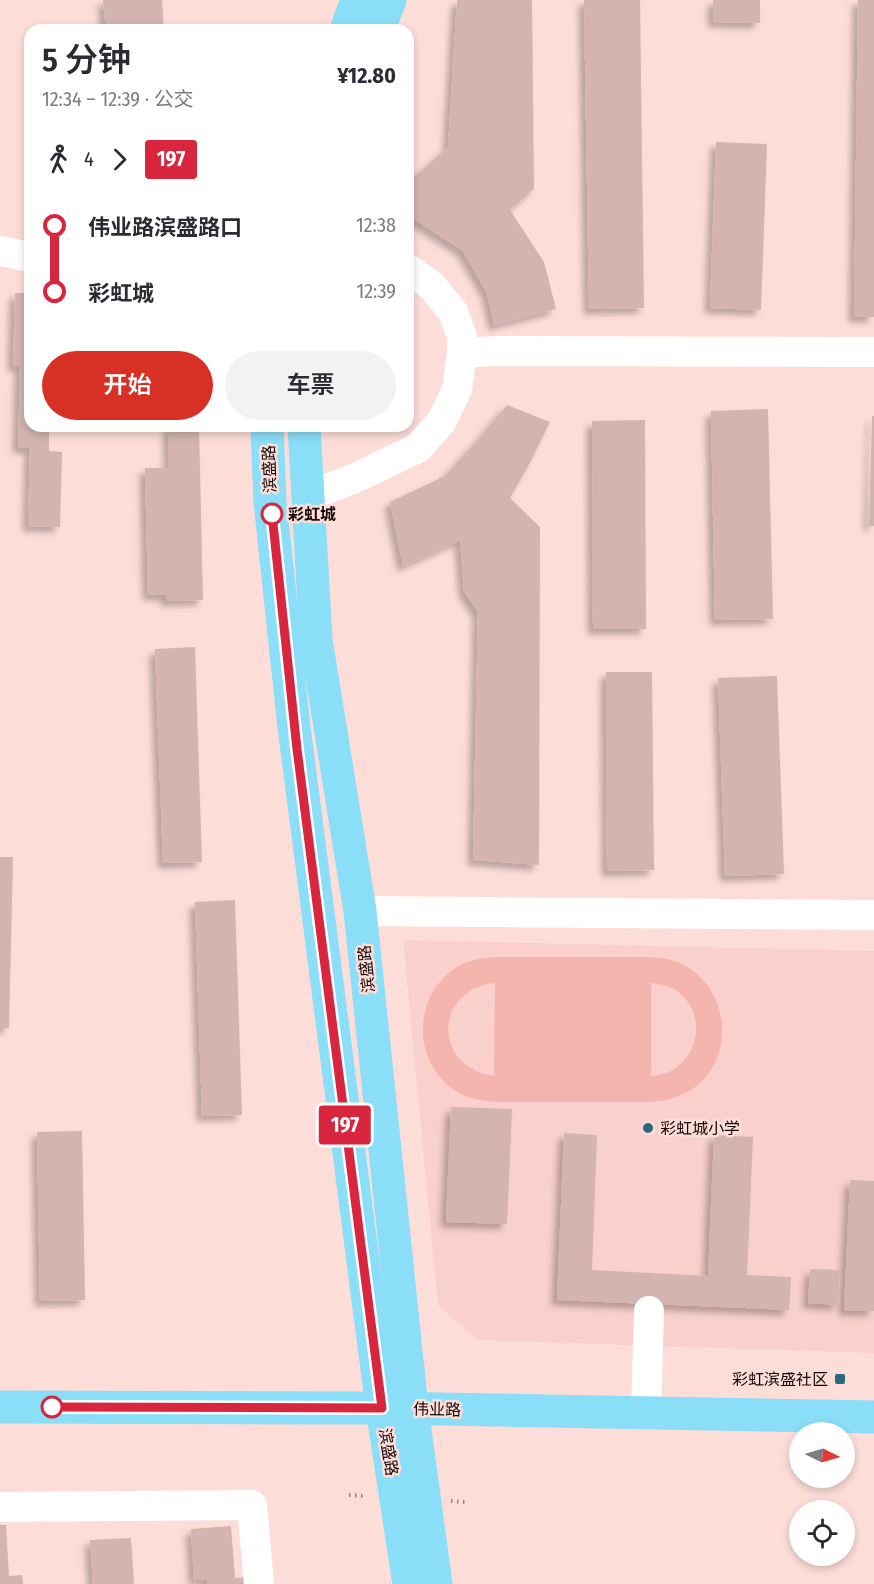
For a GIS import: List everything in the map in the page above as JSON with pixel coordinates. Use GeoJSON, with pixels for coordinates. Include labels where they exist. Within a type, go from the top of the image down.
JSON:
{"type":"FeatureCollection","features":[{"type":"Feature","properties":{"kind":"main road"},"geometry":{"type":"LineString","coordinates":[[348,24],[357,0]]}},
{"type":"Feature","properties":{"kind":"main road"},"geometry":{"type":"LineString","coordinates":[[380,24],[390,0]]}},
{"type":"Feature","properties":{"kind":"main road","name":"滨盛路"},"geometry":{"type":"LineString","coordinates":[[267,432],[270,502],[294,727],[397,1408],[436,1584]]}},
{"type":"Feature","properties":{"kind":"main road","name":"滨盛路"},"geometry":{"type":"LineString","coordinates":[[304,432],[316,640],[360,911],[409,1584]]}},
{"type":"Feature","properties":{"kind":"main road","name":"伟业路"},"geometry":{"type":"LineString","coordinates":[[0,1407],[397,1408],[874,1417]]}},
{"type":"Feature","properties":{"kind":"street"},"geometry":{"type":"LineString","coordinates":[[0,251],[24,256]]}},
{"type":"Feature","properties":{"kind":"street"},"geometry":{"type":"LineString","coordinates":[[308,496],[353,479],[418,448],[442,421],[457,389],[462,336],[453,312],[432,286],[414,273]]}},
{"type":"Feature","properties":{"kind":"street"},"geometry":{"type":"LineString","coordinates":[[462,353],[494,351],[874,352]]}},
{"type":"Feature","properties":{"kind":"street"},"geometry":{"type":"LineString","coordinates":[[360,911],[874,915]]}},
{"type":"Feature","properties":{"kind":"street"},"geometry":{"type":"LineString","coordinates":[[646,1413],[649,1311]]}},
{"type":"Feature","properties":{"kind":"street"},"geometry":{"type":"LineString","coordinates":[[0,1507],[252,1505],[259,1584]]}},
{"type":"Feature","properties":{"kind":"shaded area","name":"彩虹城小学"},"geometry":{"type":"Polygon","coordinates":[[[403,940],[874,951],[874,1353],[477,1340],[438,1305],[403,940]]]}},
{"type":"Feature","properties":{"kind":"shaded area"},"geometry":{"type":"Polygon","coordinates":[[[491,957],[651,957],[682,964],[698,975],[710,989],[718,1005],[722,1023],[717,1059],[708,1075],[694,1088],[662,1101],[495,1102],[463,1095],[445,1083],[433,1067],[425,1049],[423,1029],[425,1010],[433,992],[446,976],[467,962],[491,957]],[[495,983],[474,989],[460,1000],[451,1014],[448,1029],[451,1045],[460,1059],[474,1070],[494,1076],[495,983]],[[651,983],[651,1076],[671,1071],[685,1059],[695,1040],[696,1029],[695,1018],[685,999],[671,988],[651,983]]]}},
{"type":"Feature","properties":{"kind":"building"},"geometry":{"type":"Polygon","coordinates":[[[103,0],[162,0],[164,24],[105,24],[103,0]]]}},
{"type":"Feature","properties":{"kind":"building"},"geometry":{"type":"Polygon","coordinates":[[[457,0],[532,0],[534,189],[510,210],[544,262],[556,309],[494,325],[487,293],[463,251],[414,219],[414,177],[448,147],[457,0]]]}},
{"type":"Feature","properties":{"kind":"building"},"geometry":{"type":"Polygon","coordinates":[[[584,0],[640,0],[644,308],[589,309],[584,0]]]}},
{"type":"Feature","properties":{"kind":"building"},"geometry":{"type":"Polygon","coordinates":[[[713,0],[760,0],[760,23],[713,22],[713,0]]]}},
{"type":"Feature","properties":{"kind":"building"},"geometry":{"type":"Polygon","coordinates":[[[858,0],[874,0],[874,317],[854,317],[858,0]]]}},
{"type":"Feature","properties":{"kind":"building"},"geometry":{"type":"Polygon","coordinates":[[[716,142],[767,144],[761,310],[710,308],[716,142]]]}},
{"type":"Feature","properties":{"kind":"building"},"geometry":{"type":"Polygon","coordinates":[[[15,293],[24,293],[24,432],[49,432],[49,451],[62,452],[60,527],[28,526],[30,448],[18,448],[20,366],[13,366],[15,293]]]}},
{"type":"Feature","properties":{"kind":"building"},"geometry":{"type":"Polygon","coordinates":[[[507,405],[550,422],[510,498],[540,527],[539,865],[473,860],[478,612],[464,591],[460,540],[403,566],[390,502],[445,476],[507,405]]]}},
{"type":"Feature","properties":{"kind":"building"},"geometry":{"type":"Polygon","coordinates":[[[768,409],[773,619],[715,620],[711,411],[768,409]]]}},
{"type":"Feature","properties":{"kind":"building"},"geometry":{"type":"Polygon","coordinates":[[[872,416],[874,416],[874,526],[869,526],[872,416]]]}},
{"type":"Feature","properties":{"kind":"building"},"geometry":{"type":"Polygon","coordinates":[[[645,420],[646,629],[593,629],[592,421],[645,420]]]}},
{"type":"Feature","properties":{"kind":"building"},"geometry":{"type":"Polygon","coordinates":[[[168,432],[199,432],[203,600],[166,601],[166,595],[148,595],[145,468],[169,468],[168,432]]]}},
{"type":"Feature","properties":{"kind":"building"},"geometry":{"type":"Polygon","coordinates":[[[195,647],[202,862],[163,863],[155,649],[195,647]]]}},
{"type":"Feature","properties":{"kind":"building"},"geometry":{"type":"Polygon","coordinates":[[[606,672],[652,672],[654,870],[607,871],[606,672]]]}},
{"type":"Feature","properties":{"kind":"building"},"geometry":{"type":"Polygon","coordinates":[[[777,676],[784,874],[725,876],[718,678],[777,676]]]}},
{"type":"Feature","properties":{"kind":"building"},"geometry":{"type":"Polygon","coordinates":[[[0,857],[13,857],[9,1028],[0,1028],[0,857]]]}},
{"type":"Feature","properties":{"kind":"building"},"geometry":{"type":"Polygon","coordinates":[[[235,900],[242,1115],[202,1116],[195,902],[235,900]]]}},
{"type":"Feature","properties":{"kind":"building"},"geometry":{"type":"Polygon","coordinates":[[[451,1107],[512,1109],[507,1224],[446,1222],[451,1107]]]}},
{"type":"Feature","properties":{"kind":"building"},"geometry":{"type":"Polygon","coordinates":[[[82,1131],[85,1300],[40,1301],[37,1132],[82,1131]]]}},
{"type":"Feature","properties":{"kind":"building"},"geometry":{"type":"Polygon","coordinates":[[[564,1133],[597,1135],[592,1270],[708,1276],[714,1135],[753,1137],[747,1275],[791,1277],[789,1310],[557,1300],[564,1133]]]}},
{"type":"Feature","properties":{"kind":"building"},"geometry":{"type":"Polygon","coordinates":[[[850,1180],[874,1181],[874,1311],[844,1310],[850,1180]]]}},
{"type":"Feature","properties":{"kind":"building"},"geometry":{"type":"Polygon","coordinates":[[[810,1269],[840,1270],[838,1305],[808,1303],[810,1269]]]}},
{"type":"Feature","properties":{"kind":"building"},"geometry":{"type":"Polygon","coordinates":[[[0,1525],[6,1525],[9,1576],[22,1575],[23,1584],[0,1584],[0,1525]]]}},
{"type":"Feature","properties":{"kind":"building"},"geometry":{"type":"Polygon","coordinates":[[[231,1526],[235,1578],[248,1577],[248,1584],[208,1584],[207,1579],[194,1580],[191,1529],[231,1526]]]}},
{"type":"Feature","properties":{"kind":"building"},"geometry":{"type":"Polygon","coordinates":[[[131,1538],[134,1584],[93,1584],[90,1540],[131,1538]]]}},
{"type":"Feature","properties":{"kind":"bus line","name":"197"},"geometry":{"type":"LineString","coordinates":[[52,1407],[382,1408],[321,946],[272,514]]}},
{"type":"Feature","properties":{"kind":"place","name":"彩虹城"},"geometry":{"type":"Point","coordinates":[272,514]}},
{"type":"Feature","properties":{"kind":"place","name":"彩虹城小学"},"geometry":{"type":"Point","coordinates":[648,1128]}},
{"type":"Feature","properties":{"kind":"place","name":"彩虹滨盛社区"},"geometry":{"type":"Point","coordinates":[840,1379]}}]}
